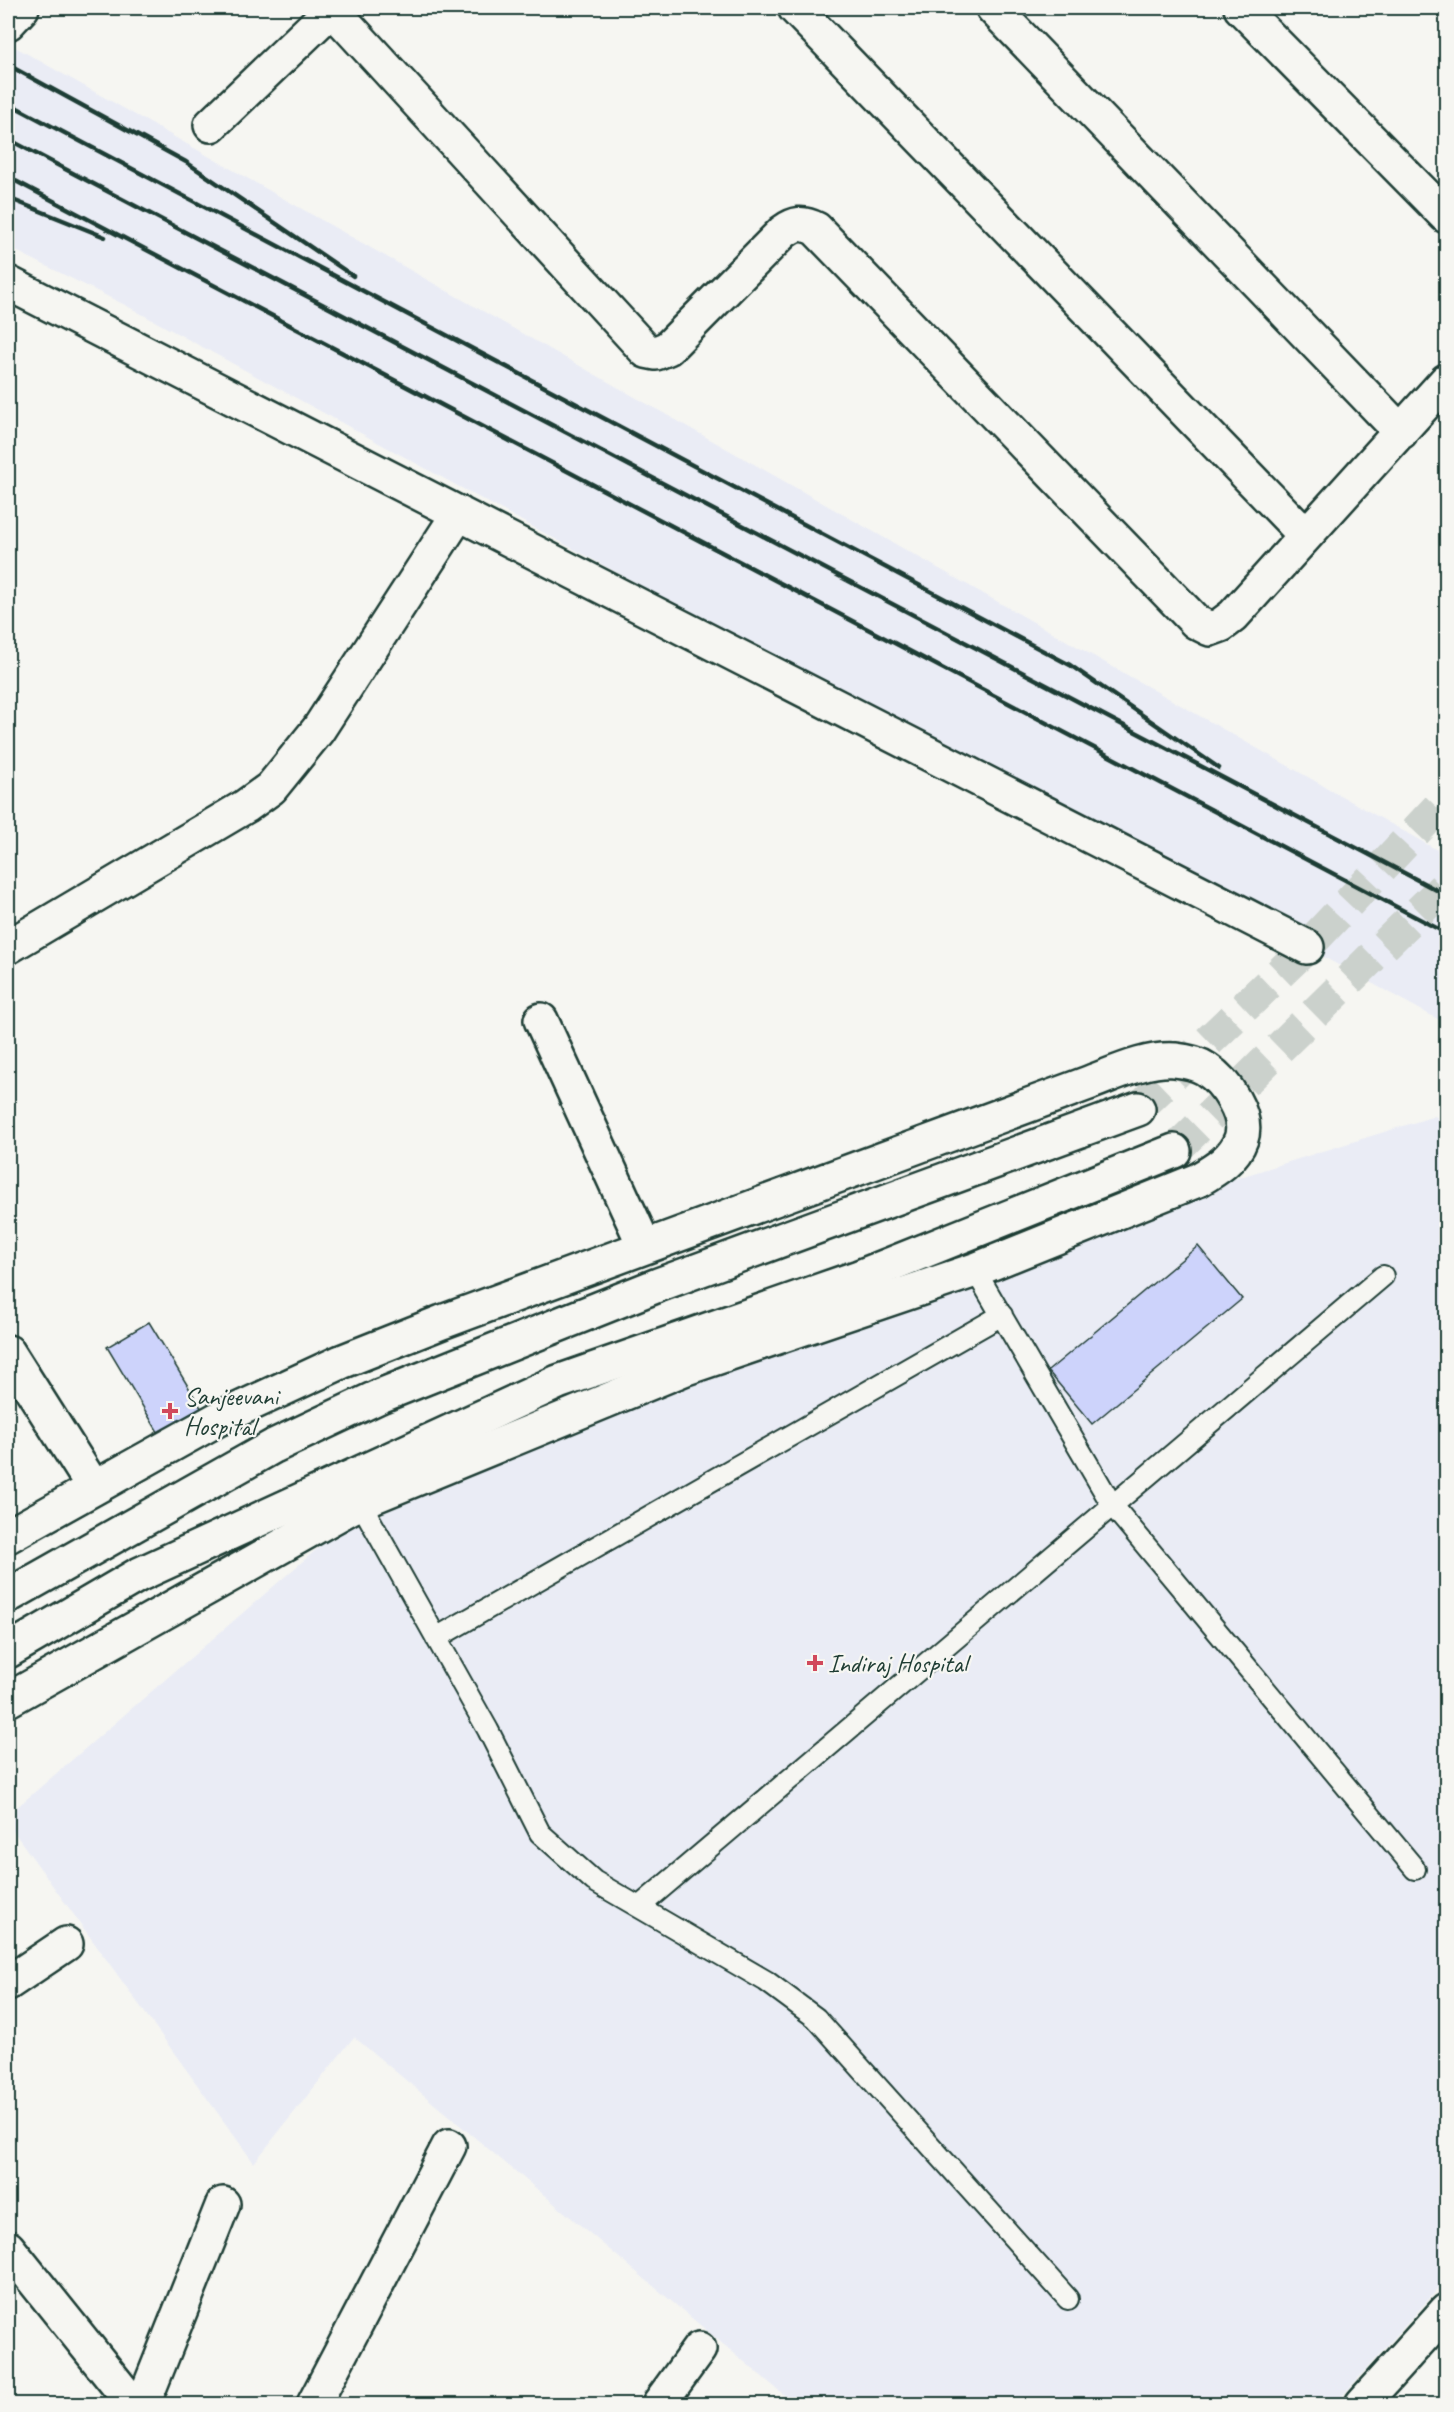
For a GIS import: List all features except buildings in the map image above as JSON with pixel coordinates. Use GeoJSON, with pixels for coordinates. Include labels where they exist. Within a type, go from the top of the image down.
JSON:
{"type":"FeatureCollection","features":[{"type":"Feature","properties":{"kind":"street"},"geometry":{"type":"LineString","coordinates":[[8,23],[21,8]]}},
{"type":"Feature","properties":{"kind":"street"},"geometry":{"type":"LineString","coordinates":[[211,125],[332,8],[646,351],[656,353],[668,348],[783,232],[794,224],[806,224],[824,238],[1196,622],[1210,629],[1227,621],[1446,381]]}},
{"type":"Feature","properties":{"kind":"street"},"geometry":{"type":"LineString","coordinates":[[795,8],[1305,535]]}},
{"type":"Feature","properties":{"kind":"street"},"geometry":{"type":"LineString","coordinates":[[993,8],[1401,432]]}},
{"type":"Feature","properties":{"kind":"street"},"geometry":{"type":"LineString","coordinates":[[1241,8],[1446,216]]}},
{"type":"Feature","properties":{"kind":"street"},"geometry":{"type":"LineString","coordinates":[[8,283],[1307,946]]}},
{"type":"Feature","properties":{"kind":"street"},"geometry":{"type":"LineString","coordinates":[[8,947],[246,806],[271,788],[318,730],[459,513]]}},
{"type":"Feature","properties":{"kind":"street"},"geometry":{"type":"LineString","coordinates":[[541,1020],[645,1247]]}},
{"type":"Feature","properties":{"kind":"street"},"geometry":{"type":"LineString","coordinates":[[8,1536],[218,1419],[341,1362],[645,1247],[1155,1060],[1176,1060],[1208,1070],[1238,1108],[1244,1125],[1241,1140],[1232,1155],[1218,1168],[1198,1180],[975,1270],[686,1368],[360,1502],[8,1700]]}},
{"type":"Feature","properties":{"kind":"street"},"geometry":{"type":"LineString","coordinates":[[8,1596],[274,1446],[380,1396],[658,1285],[1138,1109]]}},
{"type":"Feature","properties":{"kind":"street"},"geometry":{"type":"LineString","coordinates":[[8,1651],[138,1575],[558,1382],[859,1276],[1174,1151]]}},
{"type":"Feature","properties":{"kind":"street"},"geometry":{"type":"LineString","coordinates":[[8,1352],[94,1488]]}},
{"type":"Feature","properties":{"kind":"street"},"geometry":{"type":"LineString","coordinates":[[8,1983],[66,1944]]}},
{"type":"Feature","properties":{"kind":"street"},"geometry":{"type":"LineString","coordinates":[[314,2404],[449,2146]]}},
{"type":"Feature","properties":{"kind":"street"},"geometry":{"type":"LineString","coordinates":[[142,2404],[223,2204]]}},
{"type":"Feature","properties":{"kind":"street"},"geometry":{"type":"LineString","coordinates":[[8,2248],[133,2404]]}},
{"type":"Feature","properties":{"kind":"street"},"geometry":{"type":"LineString","coordinates":[[1362,2404],[1446,2311]]}},
{"type":"Feature","properties":{"kind":"street"},"geometry":{"type":"LineString","coordinates":[[660,2404],[699,2349]]}},
{"type":"Feature","properties":{"kind":"lane"},"geometry":{"type":"LineString","coordinates":[[975,1270],[1112,1505],[1414,1869]]}},
{"type":"Feature","properties":{"kind":"lane"},"geometry":{"type":"LineString","coordinates":[[639,1907],[1383,1276]]}},
{"type":"Feature","properties":{"kind":"lane"},"geometry":{"type":"LineString","coordinates":[[436,1638],[1002,1315]]}},
{"type":"Feature","properties":{"kind":"lane"},"geometry":{"type":"LineString","coordinates":[[360,1502],[540,1833],[594,1881],[766,1981],[816,2019],[1068,2299]]}},
{"type":"Feature","properties":{"kind":"shaded area"},"geometry":{"type":"Polygon","coordinates":[[[8,43],[1446,855],[1446,1016],[1443,1022],[125,305],[8,247],[8,43]]]}},
{"type":"Feature","properties":{"kind":"shaded area","name":"Indiraj Hospital"},"geometry":{"type":"Polygon","coordinates":[[[1435,1116],[1446,1125],[1446,2280],[1335,2404],[795,2404],[354,2037],[254,2163],[8,1824],[8,1815],[360,1512],[950,1268],[1435,1116]]]}},
{"type":"Feature","properties":{"kind":"tunnel"},"geometry":{"type":"LineString","coordinates":[[1138,1109],[1307,947],[1446,799]]}},
{"type":"Feature","properties":{"kind":"tunnel"},"geometry":{"type":"LineString","coordinates":[[1174,1151],[1446,885]]}},
{"type":"Feature","properties":{"kind":"railway"},"geometry":{"type":"LineString","coordinates":[[8,65],[186,162],[353,276]]}},
{"type":"Feature","properties":{"kind":"railway"},"geometry":{"type":"LineString","coordinates":[[8,103],[1070,665],[1219,768]]}},
{"type":"Feature","properties":{"kind":"railway"},"geometry":{"type":"LineString","coordinates":[[8,139],[1446,895]]}},
{"type":"Feature","properties":{"kind":"railway"},"geometry":{"type":"LineString","coordinates":[[8,177],[1446,933]]}},
{"type":"Feature","properties":{"kind":"railway"},"geometry":{"type":"LineString","coordinates":[[8,198],[105,237]]}},
{"type":"Feature","properties":{"kind":"place","name":"Sanjeevani Hospital"},"geometry":{"type":"Point","coordinates":[170,1411]}},
{"type":"Feature","properties":{"kind":"place","name":"Indiraj Hospital"},"geometry":{"type":"Point","coordinates":[815,1663]}}]}
